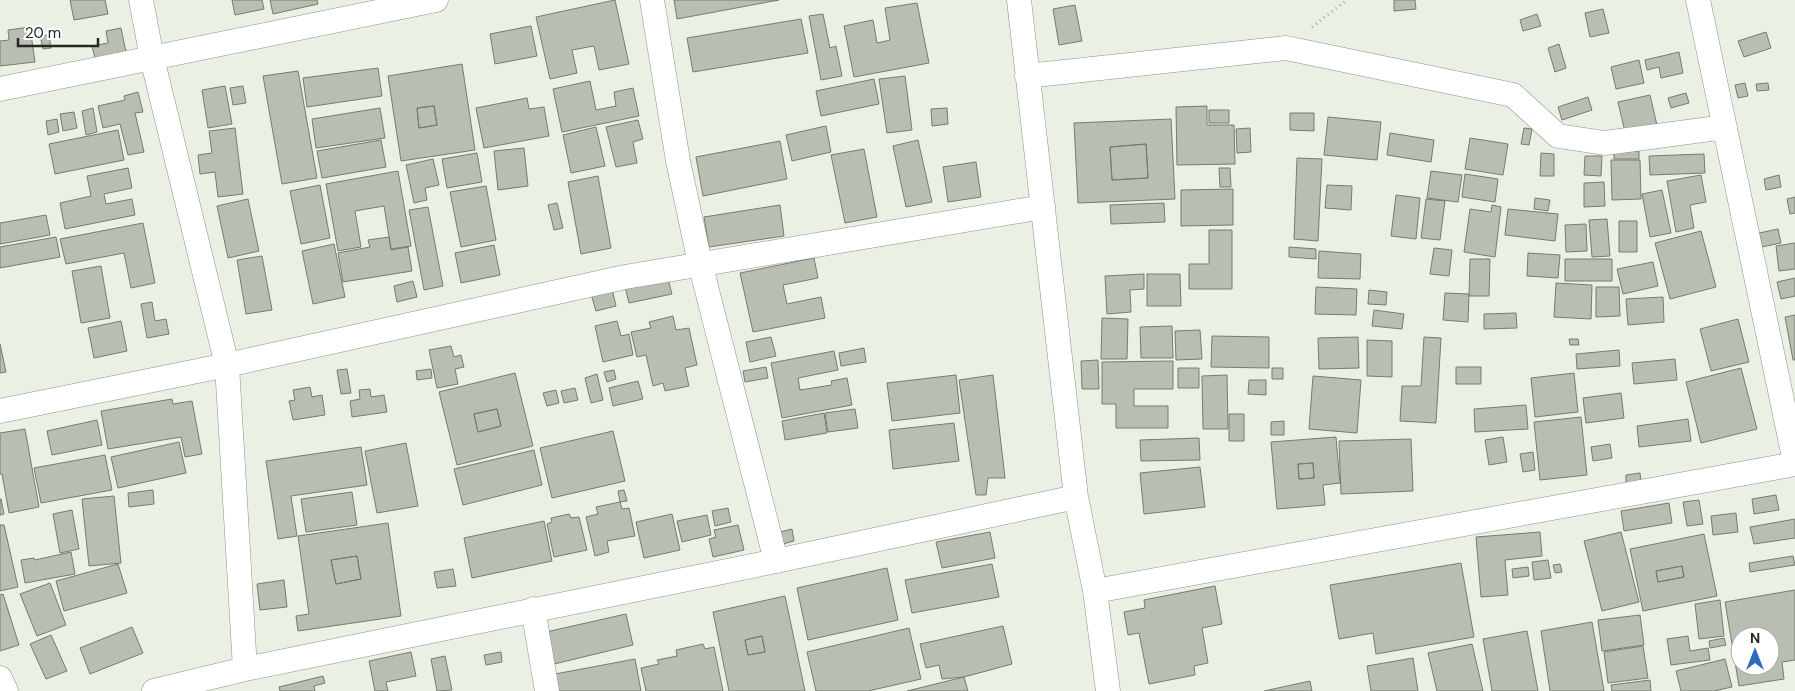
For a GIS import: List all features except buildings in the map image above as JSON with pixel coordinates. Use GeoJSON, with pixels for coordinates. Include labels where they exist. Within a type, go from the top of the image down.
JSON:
{"type":"FeatureCollection","features":[{"type":"Feature","properties":{"kind":"street"},"geometry":{"type":"LineString","coordinates":[[141,0],[152,58],[227,365],[246,669]]}},
{"type":"Feature","properties":{"kind":"street"},"geometry":{"type":"LineString","coordinates":[[0,88],[436,0]]}},
{"type":"Feature","properties":{"kind":"street"},"geometry":{"type":"LineString","coordinates":[[652,0],[678,161],[700,263],[776,561]]}},
{"type":"Feature","properties":{"kind":"street"},"geometry":{"type":"LineString","coordinates":[[1019,0],[1076,496],[1095,591],[1108,691]]}},
{"type":"Feature","properties":{"kind":"street"},"geometry":{"type":"LineString","coordinates":[[1095,591],[1795,463],[1698,0]]}},
{"type":"Feature","properties":{"kind":"street"},"geometry":{"type":"LineString","coordinates":[[1027,76],[1286,48],[1513,95],[1558,136],[1605,143],[1725,127]]}},
{"type":"Feature","properties":{"kind":"street"},"geometry":{"type":"LineString","coordinates":[[0,411],[227,365],[625,277],[1043,207]]}},
{"type":"Feature","properties":{"kind":"street"},"geometry":{"type":"LineString","coordinates":[[154,691],[181,687],[246,669],[776,561],[1076,496]]}},
{"type":"Feature","properties":{"kind":"street"},"geometry":{"type":"LineString","coordinates":[[533,609],[547,691]]}},
{"type":"Feature","properties":{"kind":"street"},"geometry":{"type":"LineString","coordinates":[[0,678],[6,691]]}},
{"type":"Feature","properties":{"kind":"path"},"geometry":{"type":"LineString","coordinates":[[1286,48],[1347,0]]}}]}
